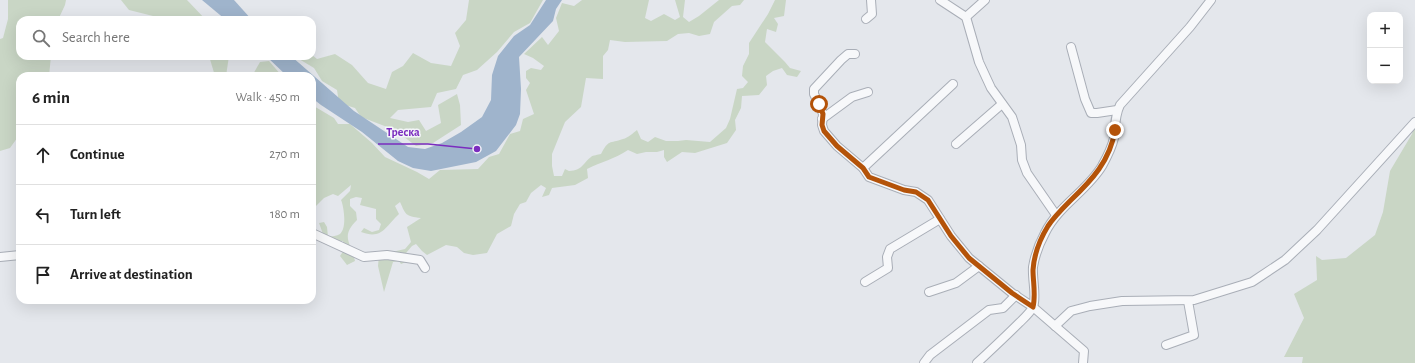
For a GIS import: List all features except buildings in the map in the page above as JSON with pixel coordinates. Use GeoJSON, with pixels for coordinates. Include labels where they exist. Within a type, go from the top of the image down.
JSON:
{"type":"FeatureCollection","features":[{"type":"Feature","properties":{"kind":"street"},"geometry":{"type":"LineString","coordinates":[[866,19],[872,14],[871,0]]}},
{"type":"Feature","properties":{"kind":"street"},"geometry":{"type":"LineString","coordinates":[[940,0],[966,17],[979,62],[991,88],[1012,117],[1020,145],[1022,160],[1027,173],[1056,215]]}},
{"type":"Feature","properties":{"kind":"street"},"geometry":{"type":"LineString","coordinates":[[966,17],[985,0]]}},
{"type":"Feature","properties":{"kind":"street"},"geometry":{"type":"LineString","coordinates":[[977,363],[1006,336],[1033,307],[1033,268],[1036,252],[1048,226],[1056,215],[1091,182],[1102,166],[1113,140],[1117,110],[1123,101],[1190,27],[1211,0]]}},
{"type":"Feature","properties":{"kind":"street"},"geometry":{"type":"LineString","coordinates":[[1071,47],[1088,108],[1091,112],[1097,113],[1117,110]]}},
{"type":"Feature","properties":{"kind":"street"},"geometry":{"type":"LineString","coordinates":[[855,54],[848,54],[814,89],[814,94],[823,114],[822,125],[824,131],[837,146],[863,168],[869,177],[904,190],[916,192],[928,200],[951,236],[969,258],[1033,307],[1084,351],[1083,363]]}},
{"type":"Feature","properties":{"kind":"street"},"geometry":{"type":"LineString","coordinates":[[863,168],[953,84]]}},
{"type":"Feature","properties":{"kind":"street"},"geometry":{"type":"LineString","coordinates":[[822,120],[852,97],[868,92]]}},
{"type":"Feature","properties":{"kind":"street"},"geometry":{"type":"LineString","coordinates":[[956,144],[1002,104]]}},
{"type":"Feature","properties":{"kind":"street"},"geometry":{"type":"LineString","coordinates":[[1055,326],[1071,311],[1090,306],[1122,301],[1188,301],[1252,282],[1285,260],[1317,230],[1338,209],[1415,122]]}},
{"type":"Feature","properties":{"kind":"street"},"geometry":{"type":"LineString","coordinates":[[865,282],[888,268],[887,257],[890,249],[940,219]]}},
{"type":"Feature","properties":{"kind":"street"},"geometry":{"type":"LineString","coordinates":[[316,235],[364,258],[387,255],[398,256],[420,260],[425,268]]}},
{"type":"Feature","properties":{"kind":"street"},"geometry":{"type":"LineString","coordinates":[[0,257],[16,255]]}},
{"type":"Feature","properties":{"kind":"street"},"geometry":{"type":"LineString","coordinates":[[929,292],[956,283],[979,266]]}},
{"type":"Feature","properties":{"kind":"street"},"geometry":{"type":"LineString","coordinates":[[924,363],[930,355],[990,310],[1003,308],[1016,295]]}},
{"type":"Feature","properties":{"kind":"street"},"geometry":{"type":"LineString","coordinates":[[1166,345],[1194,335],[1188,301]]}},
{"type":"Feature","properties":{"kind":"green space"},"geometry":{"type":"Polygon","coordinates":[[[8,0],[66,0],[60,16],[16,16],[16,60],[51,60],[49,72],[16,72],[16,140],[10,148],[0,151],[0,39],[3,38],[8,19],[8,0]]]}},
{"type":"Feature","properties":{"kind":"green space"},"geometry":{"type":"Polygon","coordinates":[[[121,0],[187,0],[202,16],[153,16],[129,10],[121,0]]]}},
{"type":"Feature","properties":{"kind":"green space"},"geometry":{"type":"Polygon","coordinates":[[[469,0],[543,0],[530,23],[514,32],[497,52],[477,70],[463,75],[456,89],[437,93],[431,107],[398,110],[390,118],[408,122],[419,120],[426,131],[441,123],[438,105],[457,94],[460,105],[461,125],[433,143],[416,146],[395,130],[361,117],[355,108],[339,103],[337,90],[322,81],[314,68],[301,60],[316,60],[316,58],[335,54],[352,65],[368,83],[386,89],[392,72],[403,66],[413,53],[431,63],[451,66],[460,46],[455,33],[466,20],[469,0]]]}},
{"type":"Feature","properties":{"kind":"green space"},"geometry":{"type":"Polygon","coordinates":[[[582,0],[649,0],[645,18],[651,21],[664,14],[675,20],[680,17],[675,0],[685,0],[683,17],[689,22],[719,0],[744,0],[740,5],[732,6],[714,22],[710,34],[699,36],[689,33],[678,34],[667,41],[625,42],[610,40],[608,50],[603,56],[603,79],[586,78],[581,107],[565,122],[552,154],[554,176],[562,176],[565,169],[569,171],[580,168],[592,156],[601,154],[608,144],[627,138],[637,130],[641,139],[648,142],[655,137],[666,141],[686,140],[710,142],[726,128],[730,119],[737,89],[743,88],[748,82],[742,76],[743,66],[749,54],[749,43],[768,14],[775,0],[786,0],[784,16],[774,18],[778,24],[776,32],[767,29],[765,42],[790,68],[801,71],[797,77],[787,75],[782,68],[773,71],[766,76],[767,85],[759,95],[742,96],[741,108],[735,120],[736,130],[727,143],[695,153],[682,152],[667,162],[664,157],[664,150],[637,154],[628,150],[618,156],[587,169],[588,178],[575,185],[552,188],[549,195],[542,197],[546,188],[541,185],[531,193],[526,202],[520,204],[514,214],[511,226],[497,234],[487,253],[473,255],[464,253],[457,247],[446,245],[427,255],[416,244],[406,253],[398,253],[411,260],[401,264],[399,261],[393,262],[384,292],[378,266],[379,255],[405,249],[411,242],[407,227],[421,218],[407,214],[400,202],[395,206],[399,214],[383,231],[368,234],[361,232],[364,228],[372,232],[379,230],[381,224],[376,219],[376,209],[360,205],[362,198],[356,197],[350,199],[350,206],[356,212],[357,220],[349,231],[348,235],[348,240],[355,261],[347,265],[340,256],[344,250],[343,241],[332,242],[323,234],[319,223],[324,222],[327,227],[328,237],[340,234],[344,227],[344,212],[341,200],[350,191],[351,185],[338,196],[333,194],[324,198],[316,206],[316,107],[334,118],[338,124],[350,124],[372,143],[385,157],[429,179],[440,170],[478,169],[489,157],[499,154],[510,134],[520,131],[523,119],[534,114],[526,90],[530,83],[526,78],[526,71],[531,68],[541,70],[544,66],[533,58],[524,54],[542,37],[548,45],[559,31],[556,18],[562,3],[574,6],[582,0]]]}},
{"type":"Feature","properties":{"kind":"green space"},"geometry":{"type":"Polygon","coordinates":[[[210,60],[228,60],[227,72],[214,72],[210,60]]]}},
{"type":"Feature","properties":{"kind":"green space"},"geometry":{"type":"Polygon","coordinates":[[[269,61],[279,72],[254,72],[260,62],[269,61]]]}},
{"type":"Feature","properties":{"kind":"green space"},"geometry":{"type":"Polygon","coordinates":[[[1415,122],[1415,363],[1302,363],[1303,357],[1284,357],[1304,318],[1294,294],[1317,280],[1316,256],[1322,260],[1346,258],[1375,235],[1383,212],[1390,171],[1412,134],[1415,122]]]}},
{"type":"Feature","properties":{"kind":"water"},"geometry":{"type":"Polygon","coordinates":[[[202,0],[234,0],[248,16],[221,16],[202,0]]]}},
{"type":"Feature","properties":{"kind":"water"},"geometry":{"type":"Polygon","coordinates":[[[546,0],[562,0],[556,9],[553,21],[519,57],[521,89],[520,114],[516,125],[496,151],[476,162],[431,171],[413,168],[398,161],[362,132],[316,101],[316,78],[354,111],[408,147],[425,149],[442,143],[482,117],[491,100],[492,75],[498,56],[514,36],[530,25],[546,0]]]}},
{"type":"Feature","properties":{"kind":"water"},"geometry":{"type":"Polygon","coordinates":[[[270,60],[296,60],[309,72],[283,72],[270,60]]]}},
{"type":"Feature","properties":{"kind":"place","name":"Треска"},"geometry":{"type":"Point","coordinates":[477,149]}},
{"type":"Feature","properties":{"kind":"route"},"geometry":{"type":"LineString","coordinates":[[819,104],[823,114],[822,125],[824,131],[837,146],[863,168],[869,177],[904,190],[916,192],[928,200],[951,236],[969,258],[1012,293],[1033,307],[1033,268],[1036,252],[1048,226],[1056,215],[1091,182],[1102,166],[1109,151],[1115,130]]}}]}
